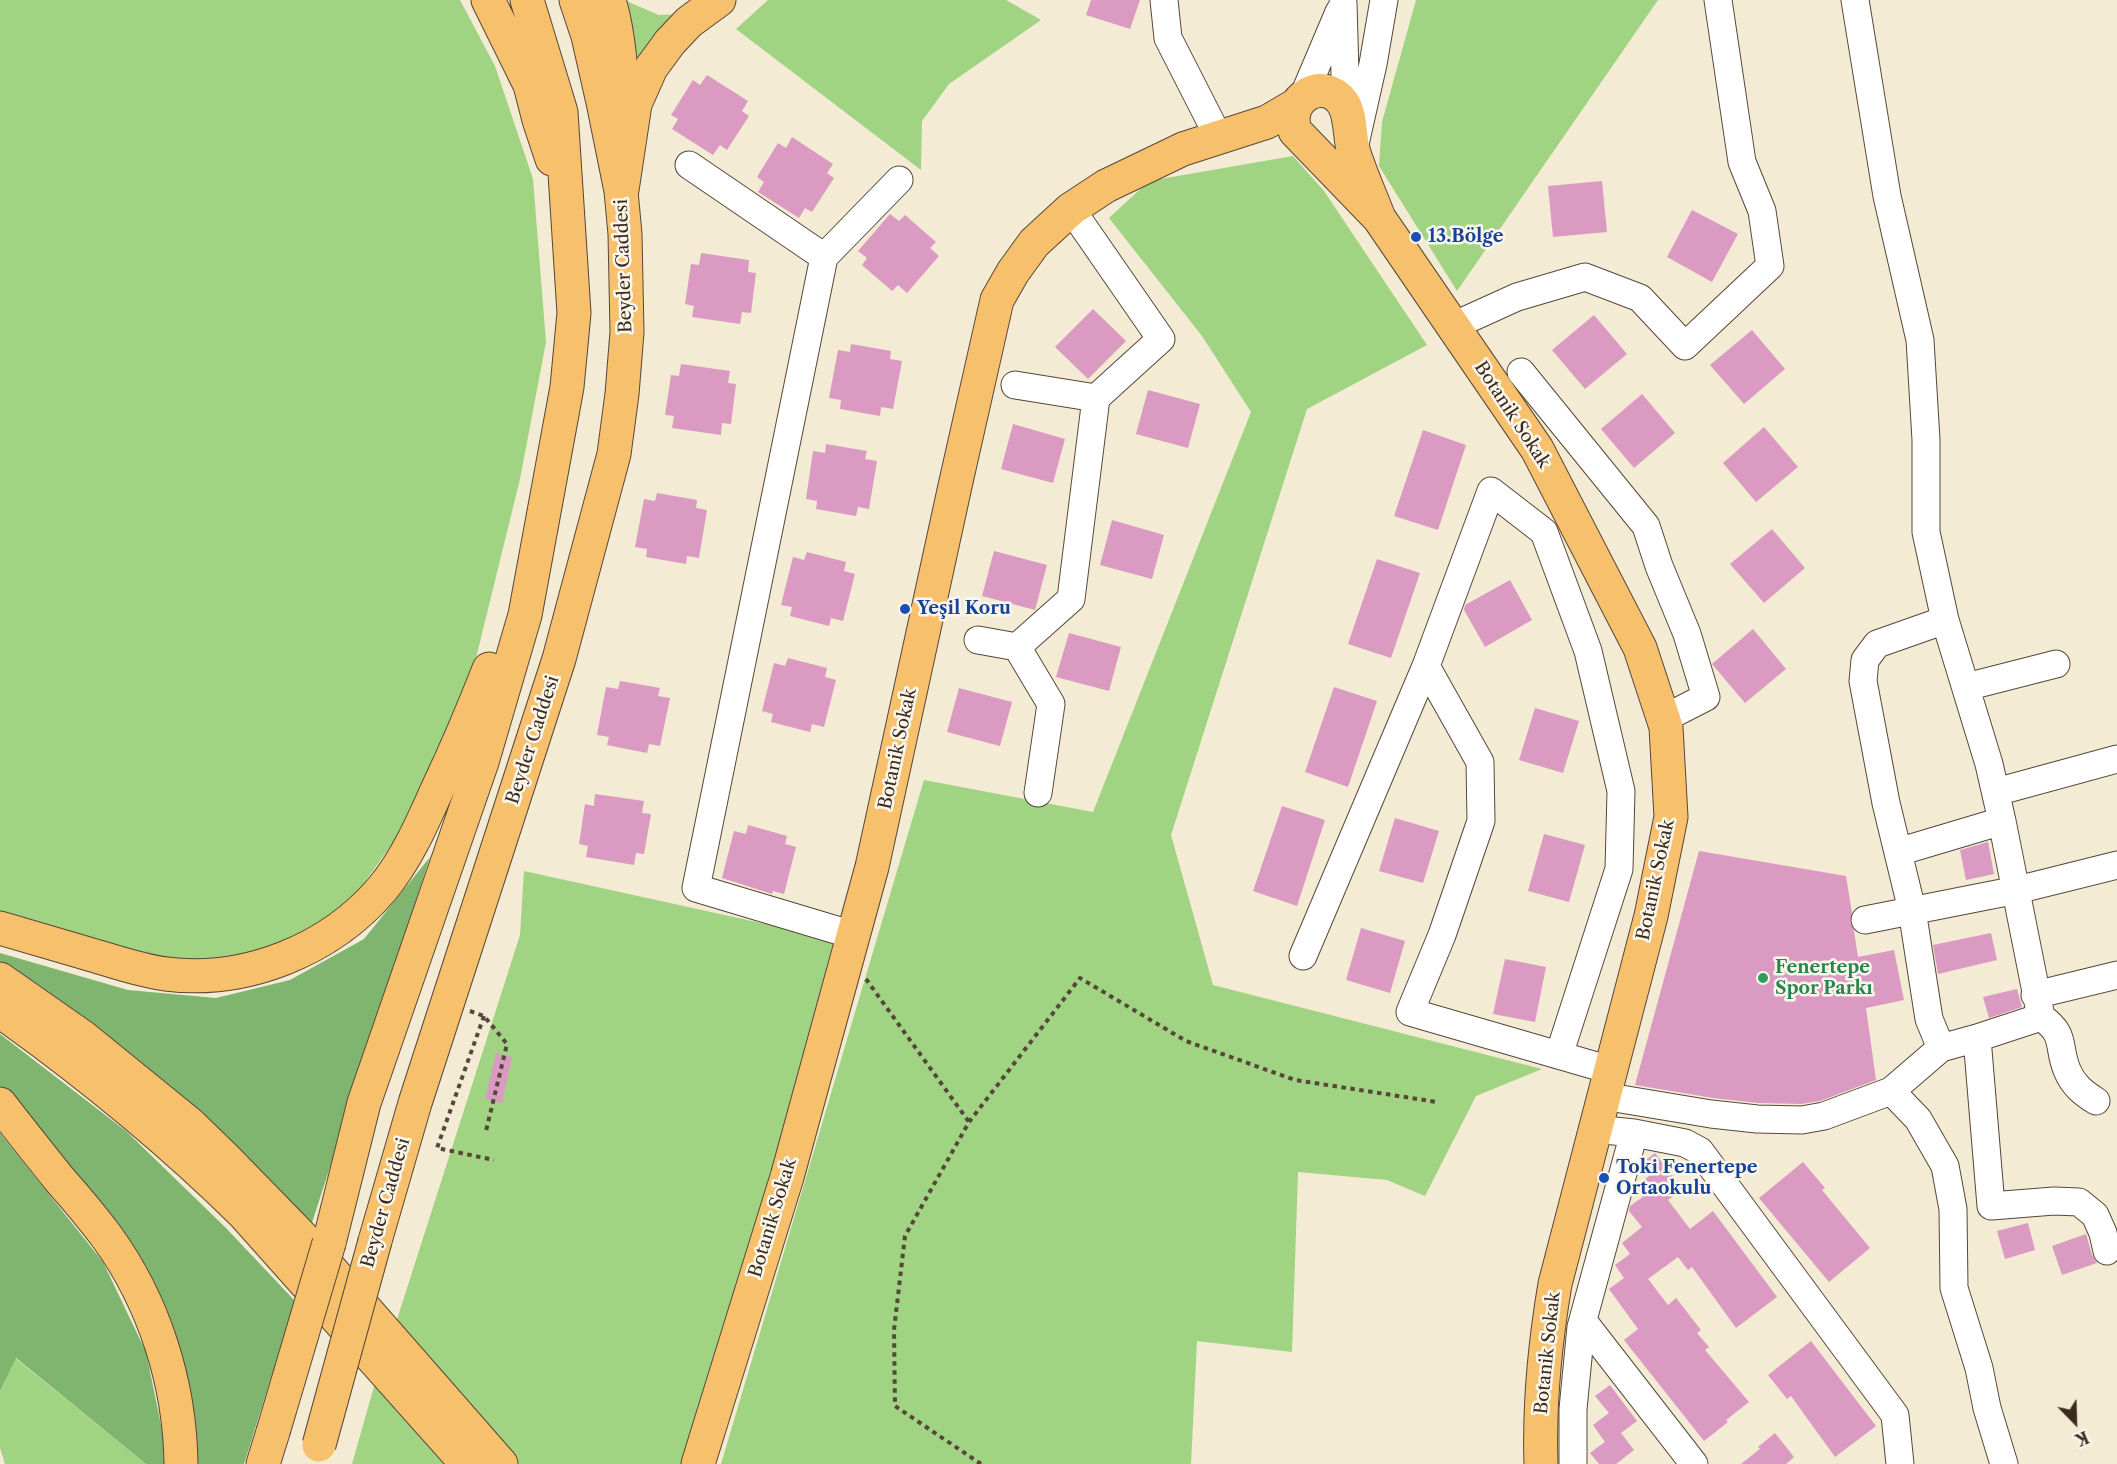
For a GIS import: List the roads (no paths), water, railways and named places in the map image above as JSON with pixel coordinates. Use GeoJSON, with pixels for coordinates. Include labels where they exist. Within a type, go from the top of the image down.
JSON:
{"type":"FeatureCollection","features":[{"type":"Feature","properties":{"kind":"main road"},"geometry":{"type":"LineString","coordinates":[[488,0],[531,85],[539,120],[566,201]]}},
{"type":"Feature","properties":{"kind":"main road"},"geometry":{"type":"LineString","coordinates":[[263,1464],[329,1243],[364,1104],[482,762],[525,615],[567,387],[574,313],[561,112],[527,0]]}},
{"type":"Feature","properties":{"kind":"main road","name":"Beyder Caddesi"},"geometry":{"type":"LineString","coordinates":[[316,1454],[415,1103],[559,659],[614,454],[627,332],[625,234],[621,191],[588,36],[576,0]]}},
{"type":"Feature","properties":{"kind":"main road"},"geometry":{"type":"LineString","coordinates":[[609,0],[615,21],[621,69],[621,191]]}},
{"type":"Feature","properties":{"kind":"main road"},"geometry":{"type":"LineString","coordinates":[[621,191],[635,104],[651,68],[670,42],[689,22],[719,0]]}},
{"type":"Feature","properties":{"kind":"main road"},"geometry":{"type":"LineString","coordinates":[[1320,91],[1336,96],[1347,114],[1353,152],[1379,218],[1295,131],[1292,122],[1300,101],[1320,91]]}},
{"type":"Feature","properties":{"kind":"main road","name":"Botanik Sokak"},"geometry":{"type":"LineString","coordinates":[[698,1464],[787,1178],[872,867],[997,300],[1013,272],[1034,243],[1071,209],[1106,186],[1183,149],[1267,122],[1300,101]]}},
{"type":"Feature","properties":{"kind":"main road"},"geometry":{"type":"LineString","coordinates":[[1305,142],[1318,147],[1336,142],[1342,136],[1347,114]]}},
{"type":"Feature","properties":{"kind":"main road","name":"Botanik Sokak"},"geometry":{"type":"LineString","coordinates":[[1219,138],[1268,134],[1305,142]]}},
{"type":"Feature","properties":{"kind":"main road","name":"Botanik Sokak"},"geometry":{"type":"LineString","coordinates":[[1379,218],[1537,449],[1640,648],[1666,727],[1671,817],[1651,916],[1555,1284],[1546,1338],[1540,1436],[1541,1464]]}},
{"type":"Feature","properties":{"kind":"main road"},"geometry":{"type":"LineString","coordinates":[[0,928],[117,963],[166,974],[202,976],[245,971],[286,958],[314,945],[357,915],[382,889],[399,864],[427,813],[491,666],[525,615]]}},
{"type":"Feature","properties":{"kind":"main road"},"geometry":{"type":"LineString","coordinates":[[0,979],[83,1037],[190,1124],[303,1238],[501,1464]]}},
{"type":"Feature","properties":{"kind":"main road"},"geometry":{"type":"LineString","coordinates":[[0,1011],[108,1091],[160,1134],[221,1191],[467,1464]]}},
{"type":"Feature","properties":{"kind":"main road"},"geometry":{"type":"LineString","coordinates":[[0,1104],[106,1236],[126,1266],[158,1335],[167,1363],[180,1425],[181,1464]]}},
{"type":"Feature","properties":{"kind":"street"},"geometry":{"type":"LineString","coordinates":[[1164,0],[1168,38],[1219,138]]}},
{"type":"Feature","properties":{"kind":"street"},"geometry":{"type":"LineString","coordinates":[[1353,152],[1373,64],[1384,0]]}},
{"type":"Feature","properties":{"kind":"street"},"geometry":{"type":"LineString","coordinates":[[1453,326],[1517,297],[1585,277],[1640,298],[1685,346],[1770,266],[1762,211],[1742,162],[1718,0]]}},
{"type":"Feature","properties":{"kind":"street"},"geometry":{"type":"LineString","coordinates":[[1855,0],[1887,196],[1920,340],[1926,440],[1926,532],[1945,620],[1996,792],[2038,1006],[2054,1026],[2066,1070],[2078,1089],[2096,1101]]}},
{"type":"Feature","properties":{"kind":"street"},"geometry":{"type":"LineString","coordinates":[[1300,101],[1344,2]]}},
{"type":"Feature","properties":{"kind":"street"},"geometry":{"type":"LineString","coordinates":[[1344,2],[1347,114]]}},
{"type":"Feature","properties":{"kind":"street"},"geometry":{"type":"LineString","coordinates":[[689,165],[824,257]]}},
{"type":"Feature","properties":{"kind":"street"},"geometry":{"type":"LineString","coordinates":[[853,934],[696,888],[824,257],[899,180]]}},
{"type":"Feature","properties":{"kind":"street"},"geometry":{"type":"LineString","coordinates":[[1017,647],[1071,599],[1096,398],[1161,339],[1071,209]]}},
{"type":"Feature","properties":{"kind":"street"},"geometry":{"type":"LineString","coordinates":[[1521,372],[1646,526],[1659,566],[1687,634],[1706,697],[1663,719]]}},
{"type":"Feature","properties":{"kind":"street"},"geometry":{"type":"LineString","coordinates":[[1015,386],[1096,398]]}},
{"type":"Feature","properties":{"kind":"street"},"geometry":{"type":"LineString","coordinates":[[1303,956],[1426,666],[1491,491],[1544,532],[1588,651],[1621,791],[1619,868],[1559,1055]]}},
{"type":"Feature","properties":{"kind":"street"},"geometry":{"type":"LineString","coordinates":[[1941,1048],[1929,1019],[1912,910],[1887,803],[1863,681],[1865,660],[1877,644],[1945,620]]}},
{"type":"Feature","properties":{"kind":"street"},"geometry":{"type":"LineString","coordinates":[[978,640],[1017,647],[1051,704],[1038,793]]}},
{"type":"Feature","properties":{"kind":"street"},"geometry":{"type":"LineString","coordinates":[[1965,687],[2056,664]]}},
{"type":"Feature","properties":{"kind":"street"},"geometry":{"type":"LineString","coordinates":[[1426,666],[1480,762],[1481,821],[1442,935],[1410,1012],[1559,1055],[1607,1083],[1711,1114],[1757,1119],[1802,1120],[1824,1116],[1891,1091],[1941,1048],[1977,1038],[2038,1006],[2117,975]]}},
{"type":"Feature","properties":{"kind":"street"},"geometry":{"type":"LineString","coordinates":[[1996,792],[2117,759]]}},
{"type":"Feature","properties":{"kind":"street"},"geometry":{"type":"LineString","coordinates":[[1898,852],[2002,821]]}},
{"type":"Feature","properties":{"kind":"street"},"geometry":{"type":"LineString","coordinates":[[1865,920],[2017,890],[2117,865]]}},
{"type":"Feature","properties":{"kind":"street"},"geometry":{"type":"LineString","coordinates":[[1977,1038],[1991,1206],[2054,1201],[2079,1202],[2095,1215],[2103,1233],[2107,1251]]}},
{"type":"Feature","properties":{"kind":"street"},"geometry":{"type":"LineString","coordinates":[[1891,1091],[1918,1119],[1946,1166],[1953,1209],[1954,1288],[1979,1368],[1987,1408],[2004,1464]]}},
{"type":"Feature","properties":{"kind":"street"},"geometry":{"type":"LineString","coordinates":[[1594,1129],[1634,1133],[1685,1143],[1700,1151],[1895,1415],[1900,1464]]}},
{"type":"Feature","properties":{"kind":"street"},"geometry":{"type":"LineString","coordinates":[[1573,1464],[1573,1408],[1583,1321],[1634,1133]]}},
{"type":"Feature","properties":{"kind":"street"},"geometry":{"type":"LineString","coordinates":[[1583,1321],[1694,1464]]}},
{"type":"Feature","properties":{"kind":"place","name":"13.Bölge"},"geometry":{"type":"Point","coordinates":[1416,237]}},
{"type":"Feature","properties":{"kind":"place","name":"Yeşil Koru"},"geometry":{"type":"Point","coordinates":[905,609]}},
{"type":"Feature","properties":{"kind":"place","name":"Fenertepe Spor Parkı"},"geometry":{"type":"Point","coordinates":[1763,978]}},
{"type":"Feature","properties":{"kind":"place","name":"Toki Fenertepe Ortaokulu"},"geometry":{"type":"Point","coordinates":[1604,1178]}}]}
